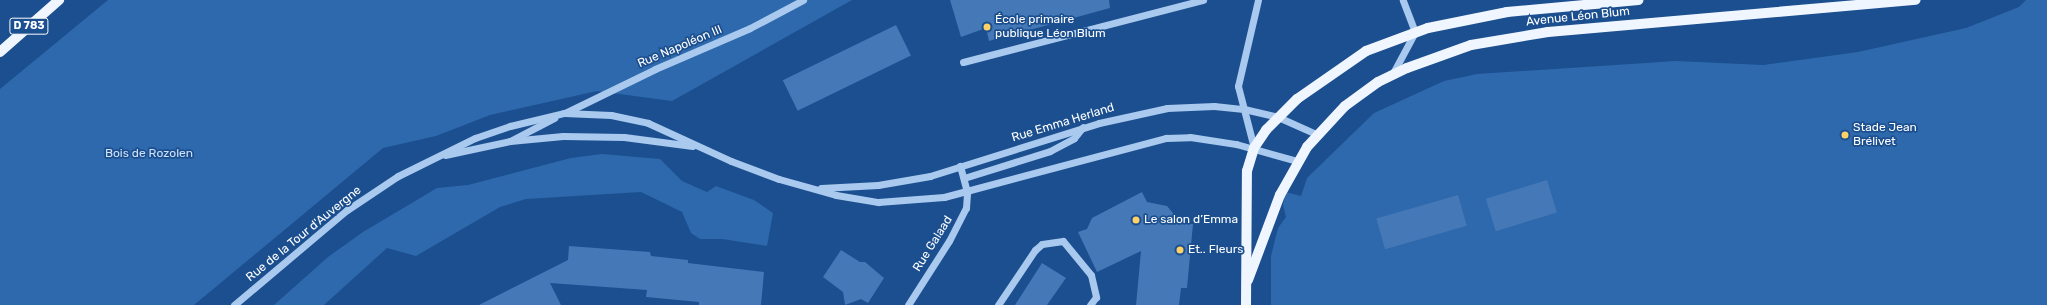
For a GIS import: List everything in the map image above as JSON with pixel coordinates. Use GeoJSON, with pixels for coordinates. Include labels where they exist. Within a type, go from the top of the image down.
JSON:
{"type":"FeatureCollection","features":[{"type":"Feature","properties":{"kind":"main road","name":"D 783"},"geometry":{"type":"LineString","coordinates":[[0,52],[59,0]]}},
{"type":"Feature","properties":{"kind":"main road","name":"Avenue Léon Blum"},"geometry":{"type":"LineString","coordinates":[[1246,305],[1248,280],[1245,233],[1247,171],[1254,148],[1278,117],[1297,99],[1350,60],[1382,43],[1437,25],[1507,12],[1638,0]]}},
{"type":"Feature","properties":{"kind":"main road","name":"Avenue Léon Blum"},"geometry":{"type":"LineString","coordinates":[[1248,280],[1280,195],[1297,161],[1316,134],[1345,106],[1392,75],[1471,45],[1548,32],[1916,0]]}},
{"type":"Feature","properties":{"kind":"street","name":"Rue Napoléon III"},"geometry":{"type":"LineString","coordinates":[[510,141],[655,68],[750,28],[803,0]]}},
{"type":"Feature","properties":{"kind":"street"},"geometry":{"type":"LineString","coordinates":[[963,62],[1203,0]]}},
{"type":"Feature","properties":{"kind":"street"},"geometry":{"type":"LineString","coordinates":[[1254,148],[1244,109],[1239,81],[1258,0]]}},
{"type":"Feature","properties":{"kind":"street"},"geometry":{"type":"LineString","coordinates":[[1403,0],[1415,32]]}},
{"type":"Feature","properties":{"kind":"street","name":"Avenue Léon Blum"},"geometry":{"type":"LineString","coordinates":[[1392,75],[1415,32]]}},
{"type":"Feature","properties":{"kind":"street","name":"Rue Emma Herland"},"geometry":{"type":"LineString","coordinates":[[815,188],[894,183],[960,166],[1083,127],[1120,117],[1167,108],[1214,106],[1244,109],[1278,117],[1316,134]]}},
{"type":"Feature","properties":{"kind":"street","name":"Rue Napoléon III"},"geometry":{"type":"LineString","coordinates":[[431,158],[475,138],[510,126],[564,113]]}},
{"type":"Feature","properties":{"kind":"street","name":"Rue Emma Herland"},"geometry":{"type":"LineString","coordinates":[[564,113],[611,115],[648,123],[754,170],[857,199],[897,202],[944,197],[967,192],[1166,138],[1190,137],[1254,148],[1297,161]]}},
{"type":"Feature","properties":{"kind":"street"},"geometry":{"type":"LineString","coordinates":[[964,178],[1050,151],[1074,138],[1083,127]]}},
{"type":"Feature","properties":{"kind":"street","name":"Rue Emma Herland"},"geometry":{"type":"LineString","coordinates":[[431,158],[510,141],[596,135],[648,139],[702,147]]}},
{"type":"Feature","properties":{"kind":"street","name":"Rue de la Tour d'Auvergne"},"geometry":{"type":"LineString","coordinates":[[234,305],[347,210],[398,176],[431,158]]}},
{"type":"Feature","properties":{"kind":"street","name":"Rue Galaad"},"geometry":{"type":"LineString","coordinates":[[908,305],[962,219],[966,208],[967,192],[960,166]]}},
{"type":"Feature","properties":{"kind":"street"},"geometry":{"type":"LineString","coordinates":[[998,305],[1035,250],[1042,244],[1063,241],[1091,275],[1096,297],[1090,305]]}},
{"type":"Feature","properties":{"kind":"green space","name":"Bois de Rozolen"},"geometry":{"type":"Polygon","coordinates":[[[108,0],[852,0],[672,101],[597,91],[490,115],[436,136],[383,148],[194,305],[0,305],[0,89],[108,0]]]}},
{"type":"Feature","properties":{"kind":"green space","name":"Stade Jean Brélivet"},"geometry":{"type":"Polygon","coordinates":[[[2026,0],[2047,0],[2047,305],[1271,305],[1271,256],[1278,228],[1286,217],[1283,205],[1285,192],[1301,196],[1307,178],[1374,113],[1444,81],[1477,74],[1676,61],[1763,65],[1858,52],[1966,28],[2019,7],[2026,0]]]}},
{"type":"Feature","properties":{"kind":"green space"},"geometry":{"type":"Polygon","coordinates":[[[602,154],[660,159],[682,181],[707,192],[716,186],[754,200],[773,213],[767,246],[722,239],[700,239],[691,233],[682,212],[641,192],[526,199],[500,207],[416,256],[387,248],[324,305],[274,305],[328,257],[363,232],[437,188],[468,185],[571,158],[602,154]]]}},
{"type":"Feature","properties":{"kind":"building","name":"École primaire publique Léon Blum"},"geometry":{"type":"Polygon","coordinates":[[[950,0],[1109,0],[1110,8],[989,41],[986,28],[961,37],[950,0]]]}},
{"type":"Feature","properties":{"kind":"building"},"geometry":{"type":"Polygon","coordinates":[[[896,25],[911,56],[798,111],[783,80],[896,25]]]}},
{"type":"Feature","properties":{"kind":"building"},"geometry":{"type":"Polygon","coordinates":[[[1547,180],[1557,213],[1496,231],[1486,199],[1547,180]]]}},
{"type":"Feature","properties":{"kind":"building"},"geometry":{"type":"Polygon","coordinates":[[[1142,192],[1147,202],[1167,206],[1182,224],[1193,224],[1187,288],[1181,288],[1179,305],[1136,305],[1141,251],[1097,272],[1078,232],[1087,229],[1092,218],[1142,192]]]}},
{"type":"Feature","properties":{"kind":"building"},"geometry":{"type":"Polygon","coordinates":[[[1458,195],[1467,226],[1385,249],[1376,218],[1458,195]]]}},
{"type":"Feature","properties":{"kind":"building"},"geometry":{"type":"Polygon","coordinates":[[[569,246],[650,252],[651,256],[688,260],[688,263],[764,272],[761,305],[699,305],[699,302],[646,297],[647,290],[550,283],[561,305],[479,305],[568,260],[569,246]]]}},
{"type":"Feature","properties":{"kind":"building"},"geometry":{"type":"Polygon","coordinates":[[[841,250],[860,262],[865,262],[884,278],[868,303],[861,299],[845,305],[843,292],[823,277],[841,250]]]}},
{"type":"Feature","properties":{"kind":"building"},"geometry":{"type":"Polygon","coordinates":[[[1042,263],[1066,278],[1047,305],[1015,305],[1042,263]]]}},
{"type":"Feature","properties":{"kind":"place","name":"École primaire publique Léon Blum"},"geometry":{"type":"Point","coordinates":[987,27]}},
{"type":"Feature","properties":{"kind":"place","name":"Stade Jean Brélivet"},"geometry":{"type":"Point","coordinates":[1845,135]}},
{"type":"Feature","properties":{"kind":"place","name":"Le salon d’Emma"},"geometry":{"type":"Point","coordinates":[1136,220]}},
{"type":"Feature","properties":{"kind":"place","name":"Et.. Fleurs"},"geometry":{"type":"Point","coordinates":[1180,250]}}]}
